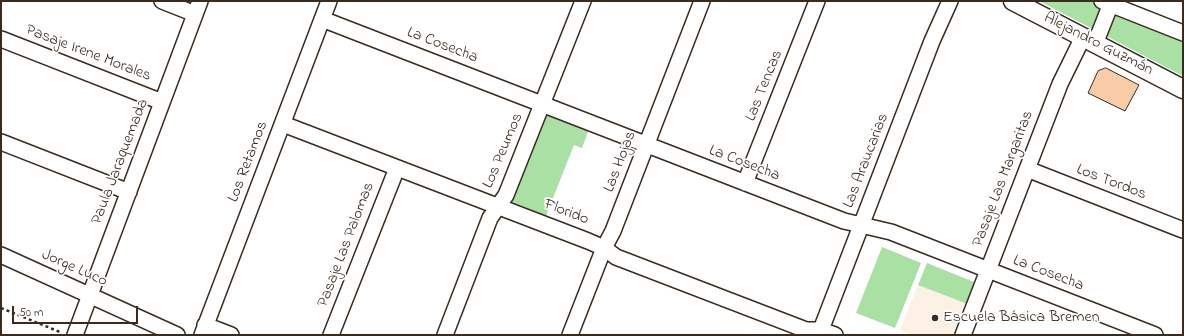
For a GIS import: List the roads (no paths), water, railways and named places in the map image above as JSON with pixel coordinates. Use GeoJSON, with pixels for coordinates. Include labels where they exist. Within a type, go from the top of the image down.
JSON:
{"type":"FeatureCollection","features":[{"type":"Feature","properties":{"kind":"street"},"geometry":{"type":"LineString","coordinates":[[162,1],[198,8]]}},
{"type":"Feature","properties":{"kind":"street","name":"Los Retamos"},"geometry":{"type":"LineString","coordinates":[[203,330],[329,1]]}},
{"type":"Feature","properties":{"kind":"street","name":"Los Peumos"},"geometry":{"type":"LineString","coordinates":[[445,335],[490,218],[506,195],[583,1]]}},
{"type":"Feature","properties":{"kind":"street","name":"Las Hojas"},"geometry":{"type":"LineString","coordinates":[[570,335],[604,248],[613,231],[647,146],[702,1]]}},
{"type":"Feature","properties":{"kind":"street","name":"Las Tencas"},"geometry":{"type":"LineString","coordinates":[[745,183],[817,1]]}},
{"type":"Feature","properties":{"kind":"street","name":"Las Araucarias"},"geometry":{"type":"LineString","coordinates":[[825,333],[862,225],[932,42],[950,1]]}},
{"type":"Feature","properties":{"kind":"street","name":"Alejandro Guzmán"},"geometry":{"type":"LineString","coordinates":[[1013,1],[1183,89]]}},
{"type":"Feature","properties":{"kind":"street"},"geometry":{"type":"LineString","coordinates":[[1108,2],[1183,33]]}},
{"type":"Feature","properties":{"kind":"street","name":"Pasaje Las Margaritas"},"geometry":{"type":"LineString","coordinates":[[963,335],[1060,84],[1089,40],[1108,2]]}},
{"type":"Feature","properties":{"kind":"street","name":"Paula Jaraquemada"},"geometry":{"type":"LineString","coordinates":[[75,335],[198,8]]}},
{"type":"Feature","properties":{"kind":"street","name":"La Cosecha"},"geometry":{"type":"LineString","coordinates":[[322,19],[844,221],[891,232],[1154,335]]}},
{"type":"Feature","properties":{"kind":"street","name":"Pasaje Irene Morales"},"geometry":{"type":"LineString","coordinates":[[1,39],[162,102]]}},
{"type":"Feature","properties":{"kind":"street","name":"Florido"},"geometry":{"type":"LineString","coordinates":[[282,124],[604,248],[616,257],[806,330],[825,333]]}},
{"type":"Feature","properties":{"kind":"street"},"geometry":{"type":"LineString","coordinates":[[1,142],[129,192]]}},
{"type":"Feature","properties":{"kind":"street","name":"Pasaje Las Palomas"},"geometry":{"type":"LineString","coordinates":[[331,335],[397,168]]}},
{"type":"Feature","properties":{"kind":"street","name":"Los Tordos"},"geometry":{"type":"LineString","coordinates":[[1027,169],[1183,230]]}},
{"type":"Feature","properties":{"kind":"street","name":"Jorge Luco"},"geometry":{"type":"LineString","coordinates":[[1,255],[177,335]]}},
{"type":"Feature","properties":{"kind":"street"},"geometry":{"type":"LineString","coordinates":[[203,330],[231,335]]}},
{"type":"Feature","properties":{"kind":"place","name":"Escuela Básica Bremen"},"geometry":{"type":"Point","coordinates":[935,318]}}]}
